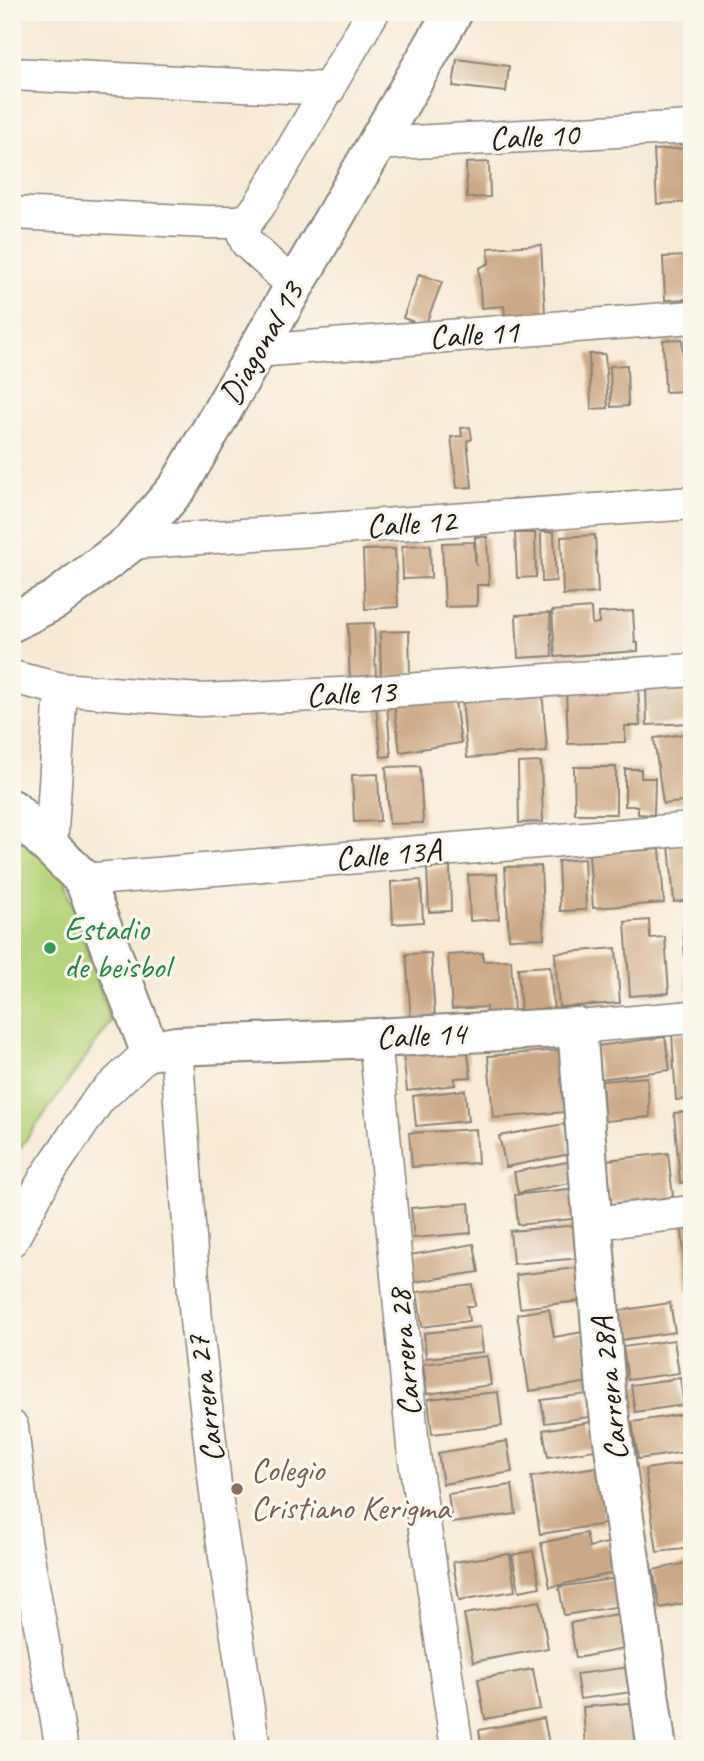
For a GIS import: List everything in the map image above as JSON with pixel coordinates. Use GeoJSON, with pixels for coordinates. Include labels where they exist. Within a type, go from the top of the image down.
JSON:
{"type":"FeatureCollection","features":[{"type":"Feature","properties":{"kind":"street"},"geometry":{"type":"LineString","coordinates":[[12,213],[239,222],[249,219],[373,12]]}},
{"type":"Feature","properties":{"kind":"street","name":"Diagonal 13"},"geometry":{"type":"LineString","coordinates":[[12,621],[55,600],[130,543],[177,487],[453,12]]}},
{"type":"Feature","properties":{"kind":"street"},"geometry":{"type":"LineString","coordinates":[[12,74],[329,89]]}},
{"type":"Feature","properties":{"kind":"street","name":"Calle 10"},"geometry":{"type":"LineString","coordinates":[[376,144],[692,127]]}},
{"type":"Feature","properties":{"kind":"street"},"geometry":{"type":"LineString","coordinates":[[239,222],[247,243],[295,286]]}},
{"type":"Feature","properties":{"kind":"street","name":"Calle 11"},"geometry":{"type":"LineString","coordinates":[[256,351],[692,317]]}},
{"type":"Feature","properties":{"kind":"street","name":"Calle 12"},"geometry":{"type":"LineString","coordinates":[[130,543],[692,503]]}},
{"type":"Feature","properties":{"kind":"street","name":"Calle 13"},"geometry":{"type":"LineString","coordinates":[[12,677],[61,689],[199,700],[362,693],[692,670]]}},
{"type":"Feature","properties":{"kind":"street"},"geometry":{"type":"LineString","coordinates":[[51,847],[61,689]]}},
{"type":"Feature","properties":{"kind":"street","name":"Carrera 27"},"geometry":{"type":"LineString","coordinates":[[12,809],[84,880],[163,1049],[218,1510],[254,1749]]}},
{"type":"Feature","properties":{"kind":"street","name":"Calle 13A"},"geometry":{"type":"LineString","coordinates":[[84,880],[692,829]]}},
{"type":"Feature","properties":{"kind":"street","name":"Calle 14"},"geometry":{"type":"LineString","coordinates":[[163,1049],[577,1027],[692,1017]]}},
{"type":"Feature","properties":{"kind":"street","name":"Carrera 28A"},"geometry":{"type":"LineString","coordinates":[[577,1027],[606,1391],[657,1749]]}},
{"type":"Feature","properties":{"kind":"street","name":"Carrera 28"},"geometry":{"type":"LineString","coordinates":[[375,1038],[413,1447],[457,1749]]}},
{"type":"Feature","properties":{"kind":"street"},"geometry":{"type":"LineString","coordinates":[[12,1240],[45,1178],[99,1099],[163,1049]]}},
{"type":"Feature","properties":{"kind":"street"},"geometry":{"type":"LineString","coordinates":[[594,1223],[692,1212]]}},
{"type":"Feature","properties":{"kind":"street"},"geometry":{"type":"LineString","coordinates":[[12,1427],[19,1541],[62,1749]]}},
{"type":"Feature","properties":{"kind":"green space","name":"Estadio de beisbol"},"geometry":{"type":"Polygon","coordinates":[[[12,826],[63,874],[111,1022],[12,1159],[12,826]]]}},
{"type":"Feature","properties":{"kind":"building"},"geometry":{"type":"Polygon","coordinates":[[[457,59],[509,66],[506,92],[453,86],[457,59]]]}},
{"type":"Feature","properties":{"kind":"building"},"geometry":{"type":"Polygon","coordinates":[[[689,148],[692,202],[657,204],[654,150],[689,148]]]}},
{"type":"Feature","properties":{"kind":"building"},"geometry":{"type":"Polygon","coordinates":[[[489,162],[490,197],[467,198],[466,163],[489,162]]]}},
{"type":"Feature","properties":{"kind":"building"},"geometry":{"type":"Polygon","coordinates":[[[541,245],[545,314],[505,316],[504,306],[481,308],[479,268],[489,263],[488,248],[541,245]]]}},
{"type":"Feature","properties":{"kind":"building"},"geometry":{"type":"Polygon","coordinates":[[[691,256],[692,299],[665,300],[663,257],[691,256]]]}},
{"type":"Feature","properties":{"kind":"building"},"geometry":{"type":"Polygon","coordinates":[[[419,274],[442,282],[425,326],[403,318],[419,274]]]}},
{"type":"Feature","properties":{"kind":"building"},"geometry":{"type":"Polygon","coordinates":[[[682,339],[685,391],[665,392],[663,340],[682,339]]]}},
{"type":"Feature","properties":{"kind":"building"},"geometry":{"type":"Polygon","coordinates":[[[692,339],[692,400],[689,400],[685,340],[692,339]]]}},
{"type":"Feature","properties":{"kind":"building"},"geometry":{"type":"Polygon","coordinates":[[[589,354],[605,354],[608,408],[591,409],[589,354]]]}},
{"type":"Feature","properties":{"kind":"building"},"geometry":{"type":"Polygon","coordinates":[[[627,365],[628,406],[611,407],[610,366],[627,365]]]}},
{"type":"Feature","properties":{"kind":"building"},"geometry":{"type":"Polygon","coordinates":[[[470,427],[472,439],[467,441],[472,487],[457,488],[451,437],[462,436],[461,428],[470,427]]]}},
{"type":"Feature","properties":{"kind":"building"},"geometry":{"type":"Polygon","coordinates":[[[541,532],[554,532],[556,581],[542,582],[541,532]]]}},
{"type":"Feature","properties":{"kind":"building"},"geometry":{"type":"Polygon","coordinates":[[[515,533],[535,533],[536,577],[517,578],[515,533]]]}},
{"type":"Feature","properties":{"kind":"building"},"geometry":{"type":"Polygon","coordinates":[[[595,535],[598,593],[563,595],[561,537],[595,535]]]}},
{"type":"Feature","properties":{"kind":"building"},"geometry":{"type":"Polygon","coordinates":[[[475,537],[487,537],[489,585],[477,585],[477,606],[445,607],[442,543],[474,542],[476,566],[475,537]]]}},
{"type":"Feature","properties":{"kind":"building"},"geometry":{"type":"Polygon","coordinates":[[[430,545],[431,578],[403,579],[402,546],[430,545]]]}},
{"type":"Feature","properties":{"kind":"building"},"geometry":{"type":"Polygon","coordinates":[[[395,549],[398,607],[365,609],[363,550],[395,549]]]}},
{"type":"Feature","properties":{"kind":"building"},"geometry":{"type":"Polygon","coordinates":[[[591,608],[592,624],[599,623],[599,613],[633,611],[638,651],[555,657],[552,611],[591,608]]]}},
{"type":"Feature","properties":{"kind":"building"},"geometry":{"type":"Polygon","coordinates":[[[550,613],[552,656],[518,658],[516,615],[550,613]]]}},
{"type":"Feature","properties":{"kind":"building"},"geometry":{"type":"Polygon","coordinates":[[[374,623],[376,683],[350,684],[348,624],[374,623]]]}},
{"type":"Feature","properties":{"kind":"building"},"geometry":{"type":"Polygon","coordinates":[[[409,631],[410,676],[381,677],[380,632],[409,631]]]}},
{"type":"Feature","properties":{"kind":"building"},"geometry":{"type":"Polygon","coordinates":[[[638,686],[640,726],[625,726],[625,742],[568,744],[566,688],[638,686]]]}},
{"type":"Feature","properties":{"kind":"building"},"geometry":{"type":"Polygon","coordinates":[[[692,687],[692,723],[647,725],[646,688],[692,687]]]}},
{"type":"Feature","properties":{"kind":"building"},"geometry":{"type":"Polygon","coordinates":[[[542,690],[547,752],[467,758],[462,697],[542,690]]]}},
{"type":"Feature","properties":{"kind":"building"},"geometry":{"type":"Polygon","coordinates":[[[454,695],[461,743],[400,752],[394,703],[454,695]]]}},
{"type":"Feature","properties":{"kind":"building"},"geometry":{"type":"Polygon","coordinates":[[[387,705],[391,756],[381,757],[376,706],[387,705]]]}},
{"type":"Feature","properties":{"kind":"building"},"geometry":{"type":"Polygon","coordinates":[[[692,733],[692,801],[663,804],[654,738],[692,733]]]}},
{"type":"Feature","properties":{"kind":"building"},"geometry":{"type":"Polygon","coordinates":[[[541,762],[543,822],[519,823],[518,763],[541,762]]]}},
{"type":"Feature","properties":{"kind":"building"},"geometry":{"type":"Polygon","coordinates":[[[420,766],[423,823],[389,824],[386,767],[420,766]]]}},
{"type":"Feature","properties":{"kind":"building"},"geometry":{"type":"Polygon","coordinates":[[[574,767],[616,767],[616,814],[575,814],[574,767]]]}},
{"type":"Feature","properties":{"kind":"building"},"geometry":{"type":"Polygon","coordinates":[[[625,769],[641,769],[641,778],[655,778],[654,815],[638,814],[638,806],[625,806],[625,769]]]}},
{"type":"Feature","properties":{"kind":"building"},"geometry":{"type":"Polygon","coordinates":[[[378,774],[380,821],[354,822],[352,775],[378,774]]]}},
{"type":"Feature","properties":{"kind":"building"},"geometry":{"type":"Polygon","coordinates":[[[692,844],[692,900],[674,902],[669,845],[692,844]]]}},
{"type":"Feature","properties":{"kind":"building"},"geometry":{"type":"Polygon","coordinates":[[[660,849],[664,903],[593,908],[589,854],[660,849]]]}},
{"type":"Feature","properties":{"kind":"building"},"geometry":{"type":"Polygon","coordinates":[[[584,859],[586,910],[560,911],[558,861],[584,859]]]}},
{"type":"Feature","properties":{"kind":"building"},"geometry":{"type":"Polygon","coordinates":[[[541,866],[544,938],[509,939],[505,867],[541,866]]]}},
{"type":"Feature","properties":{"kind":"building"},"geometry":{"type":"Polygon","coordinates":[[[450,867],[451,911],[429,912],[427,869],[450,867]]]}},
{"type":"Feature","properties":{"kind":"building"},"geometry":{"type":"Polygon","coordinates":[[[497,874],[499,919],[470,921],[468,875],[497,874]]]}},
{"type":"Feature","properties":{"kind":"building"},"geometry":{"type":"Polygon","coordinates":[[[421,880],[423,922],[393,924],[391,882],[421,880]]]}},
{"type":"Feature","properties":{"kind":"building"},"geometry":{"type":"Polygon","coordinates":[[[649,920],[650,938],[665,937],[669,993],[630,996],[625,922],[649,920]]]}},
{"type":"Feature","properties":{"kind":"building"},"geometry":{"type":"Polygon","coordinates":[[[683,927],[692,927],[692,991],[687,991],[683,927]]]}},
{"type":"Feature","properties":{"kind":"building"},"geometry":{"type":"Polygon","coordinates":[[[616,948],[620,1003],[559,1007],[555,953],[616,948]]]}},
{"type":"Feature","properties":{"kind":"building"},"geometry":{"type":"Polygon","coordinates":[[[431,953],[435,1019],[411,1020],[406,954],[431,953]]]}},
{"type":"Feature","properties":{"kind":"building"},"geometry":{"type":"Polygon","coordinates":[[[483,953],[483,961],[511,960],[514,1012],[486,1013],[486,1007],[452,1009],[448,955],[483,953]]]}},
{"type":"Feature","properties":{"kind":"building"},"geometry":{"type":"Polygon","coordinates":[[[550,966],[554,1013],[521,1015],[518,968],[550,966]]]}},
{"type":"Feature","properties":{"kind":"building"},"geometry":{"type":"Polygon","coordinates":[[[692,1033],[692,1099],[676,1100],[672,1034],[692,1033]]]}},
{"type":"Feature","properties":{"kind":"building"},"geometry":{"type":"Polygon","coordinates":[[[665,1037],[670,1070],[600,1079],[596,1046],[665,1037]]]}},
{"type":"Feature","properties":{"kind":"building"},"geometry":{"type":"Polygon","coordinates":[[[467,1047],[471,1077],[455,1078],[455,1085],[407,1091],[403,1054],[467,1047]]]}},
{"type":"Feature","properties":{"kind":"building"},"geometry":{"type":"Polygon","coordinates":[[[560,1050],[565,1112],[493,1118],[488,1056],[560,1050]]]}},
{"type":"Feature","properties":{"kind":"building"},"geometry":{"type":"Polygon","coordinates":[[[647,1077],[650,1117],[605,1121],[602,1081],[647,1077]]]}},
{"type":"Feature","properties":{"kind":"building"},"geometry":{"type":"Polygon","coordinates":[[[465,1090],[468,1121],[416,1126],[413,1096],[465,1090]]]}},
{"type":"Feature","properties":{"kind":"building"},"geometry":{"type":"Polygon","coordinates":[[[692,1111],[692,1182],[680,1183],[674,1113],[692,1111]]]}},
{"type":"Feature","properties":{"kind":"building"},"geometry":{"type":"Polygon","coordinates":[[[564,1124],[570,1154],[506,1167],[499,1136],[564,1124]]]}},
{"type":"Feature","properties":{"kind":"building"},"geometry":{"type":"Polygon","coordinates":[[[476,1129],[478,1163],[412,1167],[409,1133],[476,1129]]]}},
{"type":"Feature","properties":{"kind":"building"},"geometry":{"type":"Polygon","coordinates":[[[668,1153],[673,1197],[611,1204],[607,1160],[668,1153]]]}},
{"type":"Feature","properties":{"kind":"building"},"geometry":{"type":"Polygon","coordinates":[[[572,1161],[575,1182],[518,1193],[514,1172],[572,1161]]]}},
{"type":"Feature","properties":{"kind":"building"},"geometry":{"type":"Polygon","coordinates":[[[577,1188],[580,1218],[518,1225],[515,1195],[577,1188]]]}},
{"type":"Feature","properties":{"kind":"building"},"geometry":{"type":"Polygon","coordinates":[[[469,1203],[471,1233],[414,1238],[411,1208],[469,1203]]]}},
{"type":"Feature","properties":{"kind":"building"},"geometry":{"type":"Polygon","coordinates":[[[692,1218],[692,1290],[687,1291],[681,1219],[692,1218]]]}},
{"type":"Feature","properties":{"kind":"building"},"geometry":{"type":"Polygon","coordinates":[[[579,1225],[582,1258],[513,1264],[510,1231],[579,1225]]]}},
{"type":"Feature","properties":{"kind":"building"},"geometry":{"type":"Polygon","coordinates":[[[474,1244],[479,1272],[414,1282],[410,1255],[474,1244]]]}},
{"type":"Feature","properties":{"kind":"building"},"geometry":{"type":"Polygon","coordinates":[[[576,1268],[580,1301],[520,1308],[516,1275],[576,1268]]]}},
{"type":"Feature","properties":{"kind":"building"},"geometry":{"type":"Polygon","coordinates":[[[473,1285],[475,1306],[467,1306],[469,1321],[422,1327],[417,1292],[473,1285]]]}},
{"type":"Feature","properties":{"kind":"building"},"geometry":{"type":"Polygon","coordinates":[[[670,1303],[675,1332],[621,1340],[617,1311],[670,1303]]]}},
{"type":"Feature","properties":{"kind":"building"},"geometry":{"type":"Polygon","coordinates":[[[549,1309],[554,1337],[583,1332],[591,1382],[529,1391],[517,1314],[549,1309]]]}},
{"type":"Feature","properties":{"kind":"building"},"geometry":{"type":"Polygon","coordinates":[[[480,1327],[483,1352],[426,1358],[424,1333],[480,1327]]]}},
{"type":"Feature","properties":{"kind":"building"},"geometry":{"type":"Polygon","coordinates":[[[674,1340],[679,1373],[628,1380],[623,1347],[674,1340]]]}},
{"type":"Feature","properties":{"kind":"building"},"geometry":{"type":"Polygon","coordinates":[[[487,1356],[491,1385],[427,1394],[423,1364],[487,1356]]]}},
{"type":"Feature","properties":{"kind":"building"},"geometry":{"type":"Polygon","coordinates":[[[680,1378],[684,1405],[635,1412],[631,1385],[680,1378]]]}},
{"type":"Feature","properties":{"kind":"building"},"geometry":{"type":"Polygon","coordinates":[[[498,1392],[502,1426],[432,1434],[428,1399],[498,1392]]]}},
{"type":"Feature","properties":{"kind":"building"},"geometry":{"type":"Polygon","coordinates":[[[587,1394],[590,1417],[545,1423],[541,1400],[587,1394]]]}},
{"type":"Feature","properties":{"kind":"building"},"geometry":{"type":"Polygon","coordinates":[[[690,1413],[692,1451],[638,1459],[632,1422],[690,1413]]]}},
{"type":"Feature","properties":{"kind":"building"},"geometry":{"type":"Polygon","coordinates":[[[591,1422],[595,1450],[548,1457],[543,1430],[591,1422]]]}},
{"type":"Feature","properties":{"kind":"building"},"geometry":{"type":"Polygon","coordinates":[[[507,1441],[512,1472],[443,1484],[438,1453],[507,1441]]]}},
{"type":"Feature","properties":{"kind":"building"},"geometry":{"type":"Polygon","coordinates":[[[687,1463],[692,1498],[692,1548],[657,1552],[645,1469],[687,1463]]]}},
{"type":"Feature","properties":{"kind":"building"},"geometry":{"type":"Polygon","coordinates":[[[597,1467],[605,1524],[540,1534],[531,1477],[597,1467]]]}},
{"type":"Feature","properties":{"kind":"building"},"geometry":{"type":"Polygon","coordinates":[[[512,1485],[516,1514],[452,1523],[448,1494],[512,1485]]]}},
{"type":"Feature","properties":{"kind":"building"},"geometry":{"type":"Polygon","coordinates":[[[586,1533],[589,1547],[608,1543],[614,1573],[550,1587],[541,1543],[586,1533]]]}},
{"type":"Feature","properties":{"kind":"building"},"geometry":{"type":"Polygon","coordinates":[[[533,1551],[540,1587],[519,1591],[512,1555],[533,1551]]]}},
{"type":"Feature","properties":{"kind":"building"},"geometry":{"type":"Polygon","coordinates":[[[510,1554],[515,1591],[459,1600],[453,1562],[510,1554]]]}},
{"type":"Feature","properties":{"kind":"building"},"geometry":{"type":"Polygon","coordinates":[[[692,1562],[692,1602],[660,1608],[653,1570],[692,1562]]]}},
{"type":"Feature","properties":{"kind":"building"},"geometry":{"type":"Polygon","coordinates":[[[617,1578],[621,1606],[564,1615],[559,1587],[617,1578]]]}},
{"type":"Feature","properties":{"kind":"building"},"geometry":{"type":"Polygon","coordinates":[[[540,1601],[548,1648],[473,1662],[464,1614],[540,1601]]]}},
{"type":"Feature","properties":{"kind":"building"},"geometry":{"type":"Polygon","coordinates":[[[623,1613],[629,1648],[576,1658],[570,1623],[623,1613]]]}},
{"type":"Feature","properties":{"kind":"building"},"geometry":{"type":"Polygon","coordinates":[[[630,1667],[633,1692],[580,1699],[576,1674],[630,1667]]]}},
{"type":"Feature","properties":{"kind":"building"},"geometry":{"type":"Polygon","coordinates":[[[533,1669],[540,1709],[485,1719],[478,1679],[533,1669]]]}},
{"type":"Feature","properties":{"kind":"building"},"geometry":{"type":"Polygon","coordinates":[[[639,1702],[643,1749],[586,1749],[583,1707],[639,1702]]]}},
{"type":"Feature","properties":{"kind":"building"},"geometry":{"type":"Polygon","coordinates":[[[544,1718],[550,1749],[482,1749],[479,1730],[544,1718]]]}},
{"type":"Feature","properties":{"kind":"place","name":"Estadio de beisbol"},"geometry":{"type":"Point","coordinates":[50,948]}},
{"type":"Feature","properties":{"kind":"place","name":"Colegio Cristiano Kerigma"},"geometry":{"type":"Point","coordinates":[237,1489]}}]}
